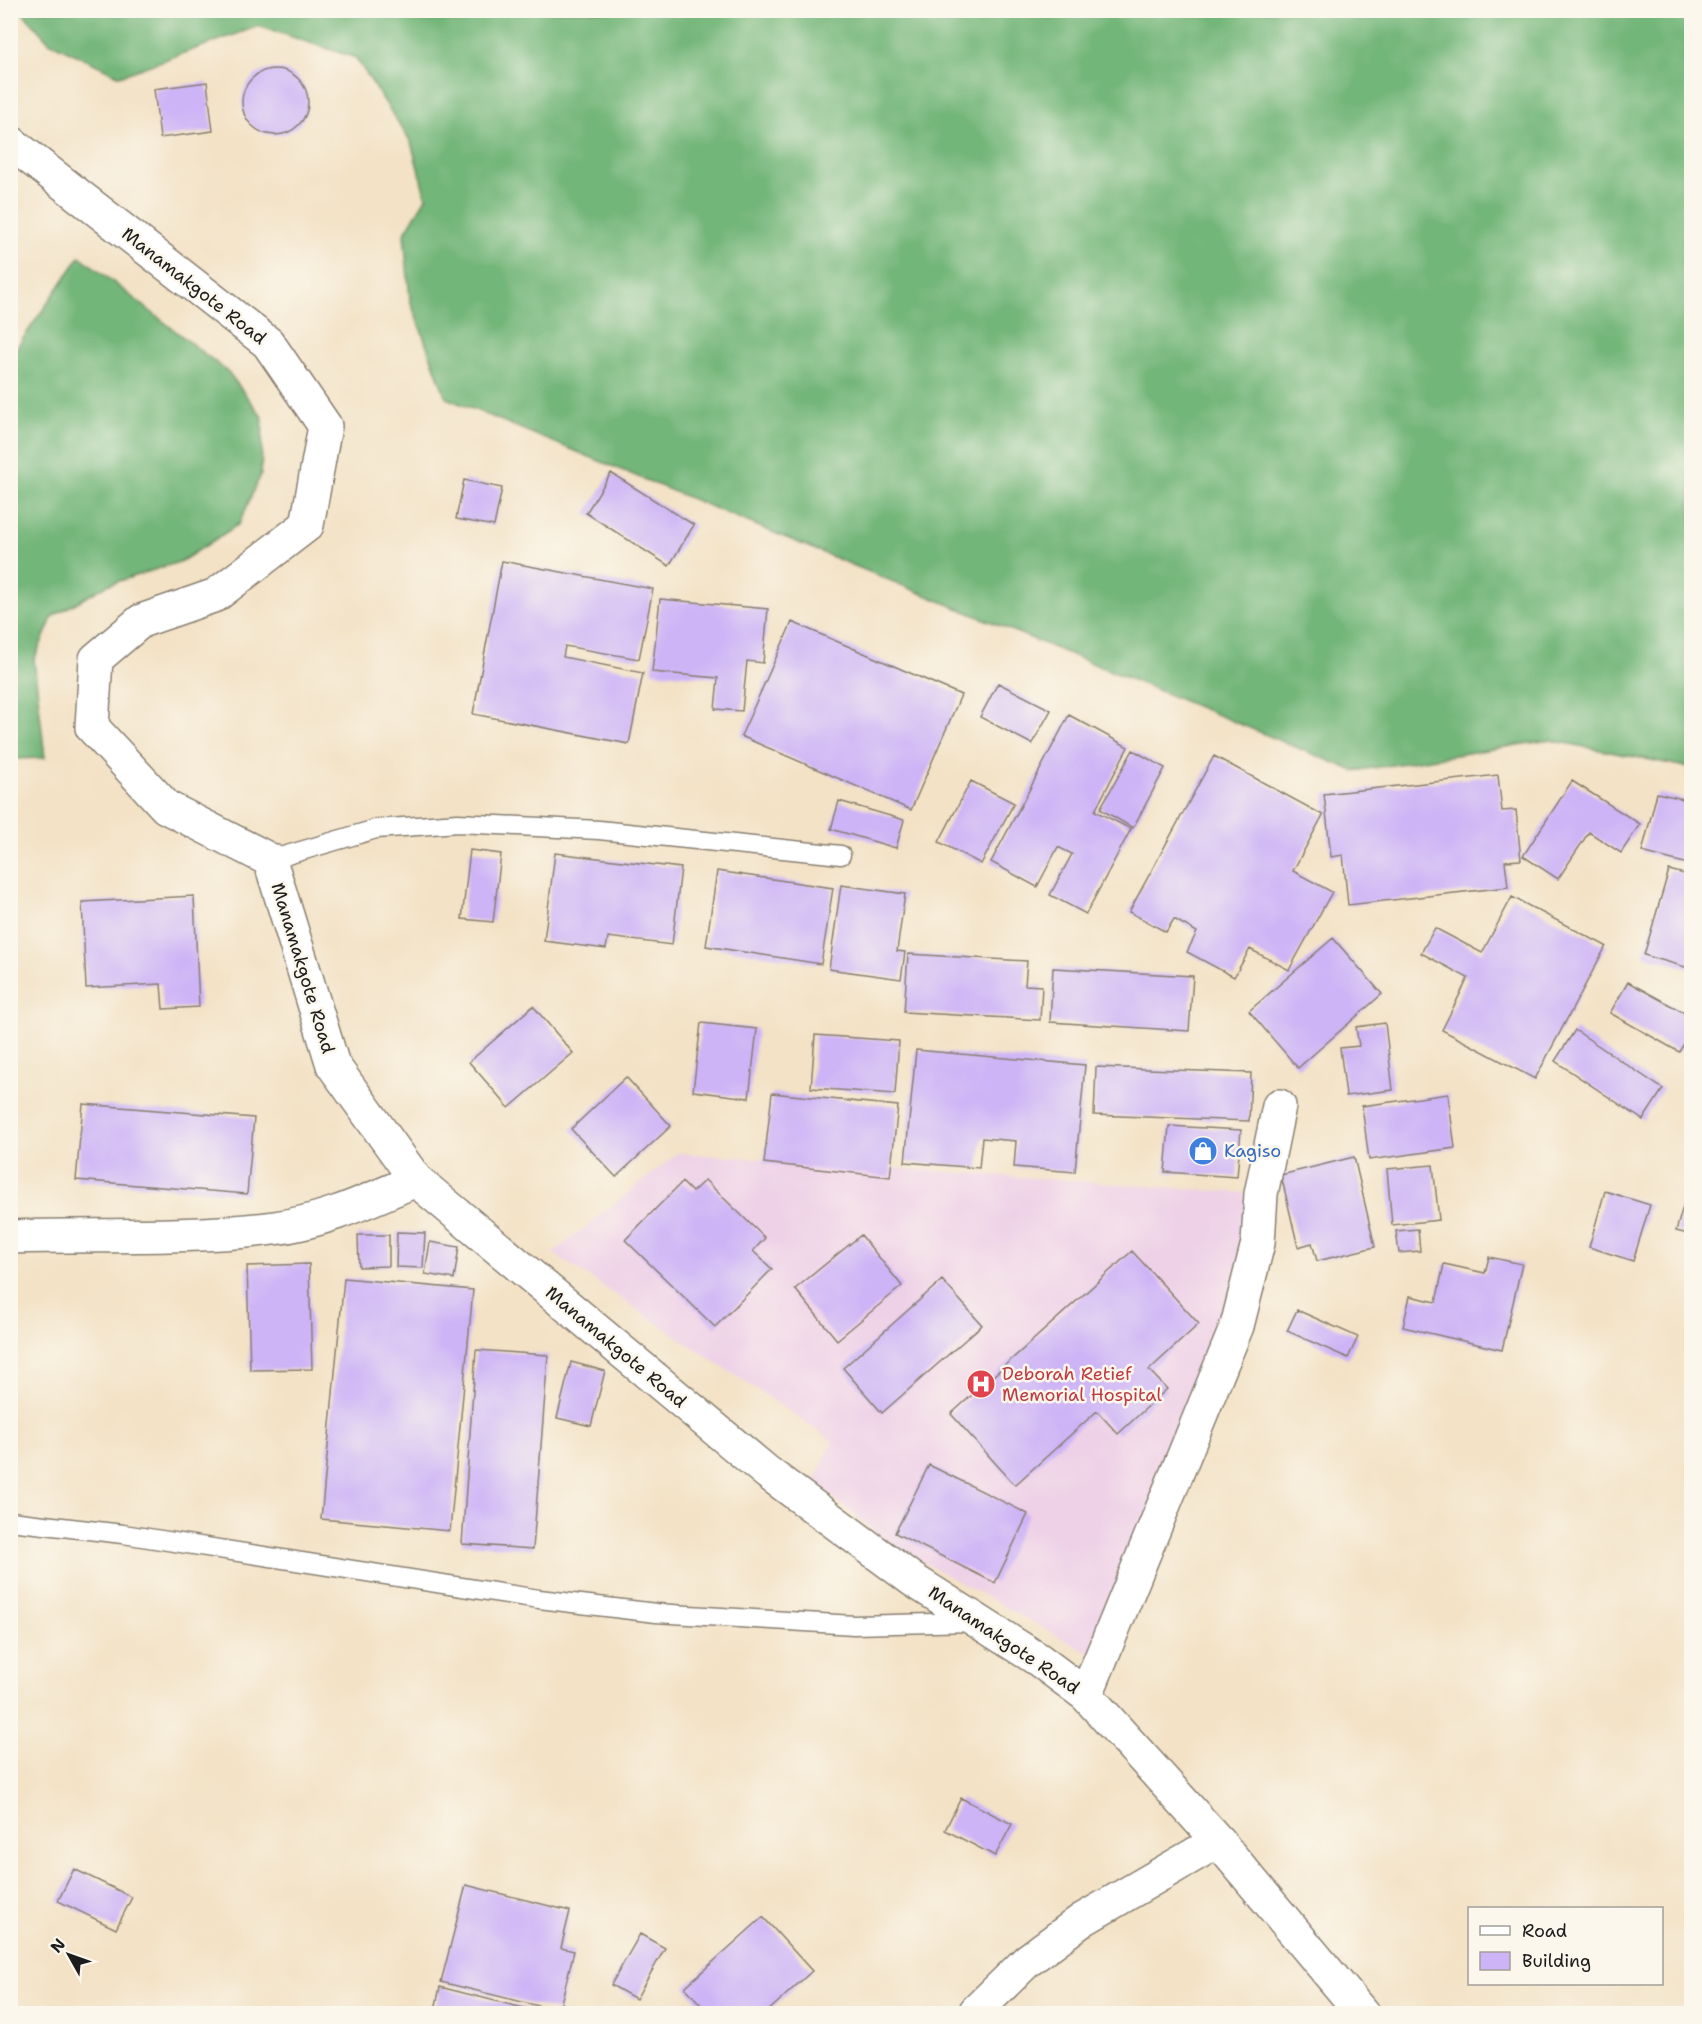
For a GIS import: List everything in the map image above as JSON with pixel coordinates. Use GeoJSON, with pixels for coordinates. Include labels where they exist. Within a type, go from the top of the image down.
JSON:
{"type":"FeatureCollection","features":[{"type":"Feature","properties":{"kind":"street","name":"Manamakgote Road"},"geometry":{"type":"LineString","coordinates":[[10,142],[268,343],[325,426],[307,525],[216,596],[141,621],[96,659],[92,727],[166,807],[270,860],[333,1065],[416,1180],[768,1473],[913,1580],[981,1622],[1086,1695],[1218,1841],[1364,2013]]}},
{"type":"Feature","properties":{"kind":"street"},"geometry":{"type":"LineString","coordinates":[[1086,1695],[1237,1326],[1258,1243],[1261,1194],[1279,1106]]}},
{"type":"Feature","properties":{"kind":"street"},"geometry":{"type":"LineString","coordinates":[[10,1237],[180,1235],[276,1228],[343,1211],[416,1180]]}},
{"type":"Feature","properties":{"kind":"street"},"geometry":{"type":"LineString","coordinates":[[977,2013],[1027,1961],[1082,1920],[1218,1841]]}},
{"type":"Feature","properties":{"kind":"lane"},"geometry":{"type":"LineString","coordinates":[[270,860],[376,829],[458,823],[599,830],[841,855]]}},
{"type":"Feature","properties":{"kind":"lane"},"geometry":{"type":"LineString","coordinates":[[10,1521],[123,1534],[539,1599],[656,1613],[854,1625],[981,1622]]}},
{"type":"Feature","properties":{"kind":"shaded area","name":"Deborah Retief Memorial Hospital"},"geometry":{"type":"Polygon","coordinates":[[[678,1153],[1261,1194],[1258,1243],[1100,1659],[890,1544],[814,1482],[833,1441],[553,1253],[678,1153]]]}},
{"type":"Feature","properties":{"kind":"green space"},"geometry":{"type":"Polygon","coordinates":[[[21,11],[1691,11],[1691,768],[1550,740],[1354,771],[446,398],[410,300],[404,234],[426,198],[411,142],[356,58],[259,26],[120,76],[49,42],[21,11]]]}},
{"type":"Feature","properties":{"kind":"green space"},"geometry":{"type":"Polygon","coordinates":[[[80,256],[229,373],[263,418],[261,474],[239,524],[182,561],[107,585],[53,616],[34,660],[45,758],[11,759],[11,356],[80,256]]]}},
{"type":"Feature","properties":{"kind":"building"},"geometry":{"type":"Polygon","coordinates":[[[275,69],[287,72],[298,79],[305,90],[308,102],[305,114],[298,125],[287,132],[275,135],[263,132],[252,125],[245,114],[242,102],[245,90],[252,79],[263,72],[275,69]]]}},
{"type":"Feature","properties":{"kind":"building"},"geometry":{"type":"Polygon","coordinates":[[[207,82],[213,131],[160,138],[154,89],[207,82]]]}},
{"type":"Feature","properties":{"kind":"building"},"geometry":{"type":"Polygon","coordinates":[[[611,473],[694,525],[669,566],[586,513],[611,473]]]}},
{"type":"Feature","properties":{"kind":"building"},"geometry":{"type":"Polygon","coordinates":[[[464,480],[502,488],[494,526],[456,519],[464,480]]]}},
{"type":"Feature","properties":{"kind":"building"},"geometry":{"type":"Polygon","coordinates":[[[502,561],[653,589],[639,659],[565,646],[563,657],[643,673],[629,744],[473,714],[502,561]]]}},
{"type":"Feature","properties":{"kind":"building"},"geometry":{"type":"Polygon","coordinates":[[[660,599],[768,609],[763,663],[747,661],[742,711],[715,709],[718,678],[652,672],[660,599]]]}},
{"type":"Feature","properties":{"kind":"building"},"geometry":{"type":"Polygon","coordinates":[[[792,622],[961,695],[911,810],[741,736],[792,622]]]}},
{"type":"Feature","properties":{"kind":"building"},"geometry":{"type":"Polygon","coordinates":[[[998,683],[1051,710],[1032,744],[980,717],[998,683]]]}},
{"type":"Feature","properties":{"kind":"building"},"geometry":{"type":"Polygon","coordinates":[[[1069,715],[1128,747],[1095,811],[1131,829],[1086,914],[1050,895],[1072,854],[1058,847],[1037,887],[991,862],[1069,715]]]}},
{"type":"Feature","properties":{"kind":"building"},"geometry":{"type":"Polygon","coordinates":[[[1133,750],[1165,768],[1133,828],[1100,809],[1133,750]]]}},
{"type":"Feature","properties":{"kind":"building"},"geometry":{"type":"Polygon","coordinates":[[[1214,756],[1323,815],[1293,871],[1332,892],[1289,970],[1250,949],[1234,977],[1187,952],[1197,932],[1174,919],[1166,932],[1129,912],[1214,756]]]}},
{"type":"Feature","properties":{"kind":"building"},"geometry":{"type":"Polygon","coordinates":[[[1498,775],[1502,811],[1516,810],[1521,860],[1505,861],[1508,887],[1348,905],[1343,855],[1331,857],[1324,794],[1498,775]]]}},
{"type":"Feature","properties":{"kind":"building"},"geometry":{"type":"Polygon","coordinates":[[[971,781],[1014,803],[981,864],[939,842],[971,781]]]}},
{"type":"Feature","properties":{"kind":"building"},"geometry":{"type":"Polygon","coordinates":[[[1572,781],[1640,824],[1621,853],[1589,832],[1558,879],[1523,856],[1572,781]]]}},
{"type":"Feature","properties":{"kind":"building"},"geometry":{"type":"Polygon","coordinates":[[[1657,793],[1692,801],[1692,865],[1642,852],[1657,793]]]}},
{"type":"Feature","properties":{"kind":"building"},"geometry":{"type":"Polygon","coordinates":[[[839,801],[904,820],[896,848],[831,829],[839,801]]]}},
{"type":"Feature","properties":{"kind":"building"},"geometry":{"type":"Polygon","coordinates":[[[470,850],[501,854],[493,922],[462,919],[470,850]]]}},
{"type":"Feature","properties":{"kind":"building"},"geometry":{"type":"Polygon","coordinates":[[[555,853],[681,868],[672,945],[608,937],[606,949],[544,941],[555,853]]]}},
{"type":"Feature","properties":{"kind":"building"},"geometry":{"type":"Polygon","coordinates":[[[1669,870],[1692,876],[1692,969],[1644,955],[1669,870]]]}},
{"type":"Feature","properties":{"kind":"building"},"geometry":{"type":"Polygon","coordinates":[[[717,871],[833,888],[821,964],[706,946],[717,871]]]}},
{"type":"Feature","properties":{"kind":"building"},"geometry":{"type":"Polygon","coordinates":[[[841,885],[905,894],[897,951],[905,952],[901,979],[829,969],[841,885]]]}},
{"type":"Feature","properties":{"kind":"building"},"geometry":{"type":"Polygon","coordinates":[[[194,896],[199,1007],[163,1009],[161,984],[86,988],[82,902],[194,896]]]}},
{"type":"Feature","properties":{"kind":"building"},"geometry":{"type":"Polygon","coordinates":[[[1512,897],[1606,946],[1535,1079],[1442,1030],[1468,978],[1421,953],[1435,928],[1482,953],[1512,897]]]}},
{"type":"Feature","properties":{"kind":"building"},"geometry":{"type":"Polygon","coordinates":[[[1333,938],[1382,994],[1298,1068],[1249,1011],[1333,938]]]}},
{"type":"Feature","properties":{"kind":"building"},"geometry":{"type":"Polygon","coordinates":[[[908,954],[1027,961],[1025,985],[1042,986],[1040,1020],[904,1012],[908,954]]]}},
{"type":"Feature","properties":{"kind":"building"},"geometry":{"type":"Polygon","coordinates":[[[1053,968],[1193,976],[1189,1031],[1050,1022],[1053,968]]]}},
{"type":"Feature","properties":{"kind":"building"},"geometry":{"type":"Polygon","coordinates":[[[1628,982],[1692,1017],[1692,1030],[1679,1052],[1610,1013],[1628,982]]]}},
{"type":"Feature","properties":{"kind":"building"},"geometry":{"type":"Polygon","coordinates":[[[533,1006],[573,1053],[509,1108],[469,1062],[533,1006]]]}},
{"type":"Feature","properties":{"kind":"building"},"geometry":{"type":"Polygon","coordinates":[[[701,1023],[757,1029],[749,1098],[693,1091],[701,1023]]]}},
{"type":"Feature","properties":{"kind":"building"},"geometry":{"type":"Polygon","coordinates":[[[1385,1023],[1393,1090],[1346,1096],[1340,1048],[1359,1046],[1356,1027],[1385,1023]]]}},
{"type":"Feature","properties":{"kind":"building"},"geometry":{"type":"Polygon","coordinates":[[[1575,1030],[1663,1089],[1643,1120],[1555,1061],[1575,1030]]]}},
{"type":"Feature","properties":{"kind":"building"},"geometry":{"type":"Polygon","coordinates":[[[815,1035],[899,1041],[895,1094],[811,1088],[815,1035]]]}},
{"type":"Feature","properties":{"kind":"building"},"geometry":{"type":"Polygon","coordinates":[[[916,1050],[1085,1065],[1075,1172],[1014,1167],[1016,1141],[982,1138],[979,1168],[905,1162],[916,1050]]]}},
{"type":"Feature","properties":{"kind":"building"},"geometry":{"type":"Polygon","coordinates":[[[1096,1067],[1251,1073],[1249,1121],[1094,1115],[1096,1067]]]}},
{"type":"Feature","properties":{"kind":"building"},"geometry":{"type":"Polygon","coordinates":[[[626,1077],[671,1126],[616,1177],[571,1129],[626,1077]]]}},
{"type":"Feature","properties":{"kind":"building"},"geometry":{"type":"Polygon","coordinates":[[[772,1093],[898,1106],[890,1177],[764,1163],[772,1093]]]}},
{"type":"Feature","properties":{"kind":"building"},"geometry":{"type":"Polygon","coordinates":[[[1448,1094],[1455,1148],[1369,1160],[1362,1106],[1448,1094]]]}},
{"type":"Feature","properties":{"kind":"building"},"geometry":{"type":"Polygon","coordinates":[[[83,1104],[254,1118],[247,1194],[76,1180],[83,1104]]]}},
{"type":"Feature","properties":{"kind":"building","name":"Kagiso"},"geometry":{"type":"Polygon","coordinates":[[[1169,1126],[1241,1130],[1237,1177],[1165,1172],[1169,1126]]]}},
{"type":"Feature","properties":{"kind":"building"},"geometry":{"type":"Polygon","coordinates":[[[1354,1157],[1375,1247],[1317,1261],[1312,1243],[1298,1247],[1281,1175],[1354,1157]]]}},
{"type":"Feature","properties":{"kind":"building"},"geometry":{"type":"Polygon","coordinates":[[[1433,1165],[1439,1220],[1392,1225],[1387,1169],[1433,1165]]]}},
{"type":"Feature","properties":{"kind":"building"},"geometry":{"type":"Polygon","coordinates":[[[1692,1178],[1692,1235],[1676,1231],[1692,1178]]]}},
{"type":"Feature","properties":{"kind":"building"},"geometry":{"type":"Polygon","coordinates":[[[705,1180],[765,1238],[753,1251],[772,1269],[715,1327],[625,1240],[682,1182],[692,1192],[705,1180]]]}},
{"type":"Feature","properties":{"kind":"building"},"geometry":{"type":"Polygon","coordinates":[[[1605,1191],[1650,1205],[1633,1261],[1589,1247],[1605,1191]]]}},
{"type":"Feature","properties":{"kind":"building"},"geometry":{"type":"Polygon","coordinates":[[[1418,1229],[1420,1251],[1399,1253],[1396,1231],[1418,1229]]]}},
{"type":"Feature","properties":{"kind":"building"},"geometry":{"type":"Polygon","coordinates":[[[397,1232],[425,1233],[423,1268],[396,1267],[397,1232]]]}},
{"type":"Feature","properties":{"kind":"building"},"geometry":{"type":"Polygon","coordinates":[[[358,1235],[389,1235],[389,1266],[359,1267],[358,1235]]]}},
{"type":"Feature","properties":{"kind":"building"},"geometry":{"type":"Polygon","coordinates":[[[861,1235],[902,1286],[837,1340],[795,1289],[861,1235]]]}},
{"type":"Feature","properties":{"kind":"building"},"geometry":{"type":"Polygon","coordinates":[[[430,1242],[459,1247],[454,1279],[425,1274],[430,1242]]]}},
{"type":"Feature","properties":{"kind":"building"},"geometry":{"type":"Polygon","coordinates":[[[1132,1251],[1199,1324],[1149,1370],[1167,1389],[1118,1434],[1097,1411],[1015,1485],[951,1414],[1132,1251]]]}},
{"type":"Feature","properties":{"kind":"building"},"geometry":{"type":"Polygon","coordinates":[[[1489,1257],[1522,1264],[1502,1350],[1403,1327],[1410,1296],[1436,1302],[1444,1264],[1485,1273],[1489,1257]]]}},
{"type":"Feature","properties":{"kind":"building"},"geometry":{"type":"Polygon","coordinates":[[[309,1264],[312,1369],[250,1370],[247,1266],[309,1264]]]}},
{"type":"Feature","properties":{"kind":"building"},"geometry":{"type":"Polygon","coordinates":[[[344,1278],[473,1290],[450,1531],[321,1519],[344,1278]]]}},
{"type":"Feature","properties":{"kind":"building"},"geometry":{"type":"Polygon","coordinates":[[[942,1280],[982,1325],[882,1413],[843,1368],[942,1280]]]}},
{"type":"Feature","properties":{"kind":"building"},"geometry":{"type":"Polygon","coordinates":[[[1297,1310],[1358,1337],[1348,1358],[1287,1331],[1297,1310]]]}},
{"type":"Feature","properties":{"kind":"building"},"geometry":{"type":"Polygon","coordinates":[[[476,1350],[548,1355],[533,1549],[462,1544],[476,1350]]]}},
{"type":"Feature","properties":{"kind":"building"},"geometry":{"type":"Polygon","coordinates":[[[571,1362],[605,1371],[591,1426],[557,1418],[571,1362]]]}},
{"type":"Feature","properties":{"kind":"building"},"geometry":{"type":"Polygon","coordinates":[[[929,1465],[1028,1514],[995,1583],[895,1533],[929,1465]]]}},
{"type":"Feature","properties":{"kind":"building"},"geometry":{"type":"Polygon","coordinates":[[[961,1798],[1012,1824],[995,1856],[945,1830],[961,1798]]]}},
{"type":"Feature","properties":{"kind":"building"},"geometry":{"type":"Polygon","coordinates":[[[74,1869],[132,1897],[116,1929],[58,1901],[74,1869]]]}},
{"type":"Feature","properties":{"kind":"building"},"geometry":{"type":"Polygon","coordinates":[[[466,1885],[570,1911],[561,1948],[574,1951],[559,2011],[441,1982],[466,1885]]]}},
{"type":"Feature","properties":{"kind":"building"},"geometry":{"type":"Polygon","coordinates":[[[763,1917],[812,1971],[765,2014],[709,2014],[685,1987],[763,1917]]]}},
{"type":"Feature","properties":{"kind":"building"},"geometry":{"type":"Polygon","coordinates":[[[640,1934],[665,1948],[636,1999],[611,1985],[640,1934]]]}},
{"type":"Feature","properties":{"kind":"building"},"geometry":{"type":"Polygon","coordinates":[[[440,1987],[543,2013],[543,2014],[434,2014],[440,1987]]]}},
{"type":"Feature","properties":{"kind":"building"},"geometry":{"type":"Polygon","coordinates":[[[255,2009],[278,2012],[278,2014],[255,2014],[255,2009]]]}},
{"type":"Feature","properties":{"kind":"place","name":"Kagiso"},"geometry":{"type":"Point","coordinates":[1203,1151]}},
{"type":"Feature","properties":{"kind":"place","name":"Deborah Retief Memorial Hospital"},"geometry":{"type":"Point","coordinates":[981,1384]}}]}
